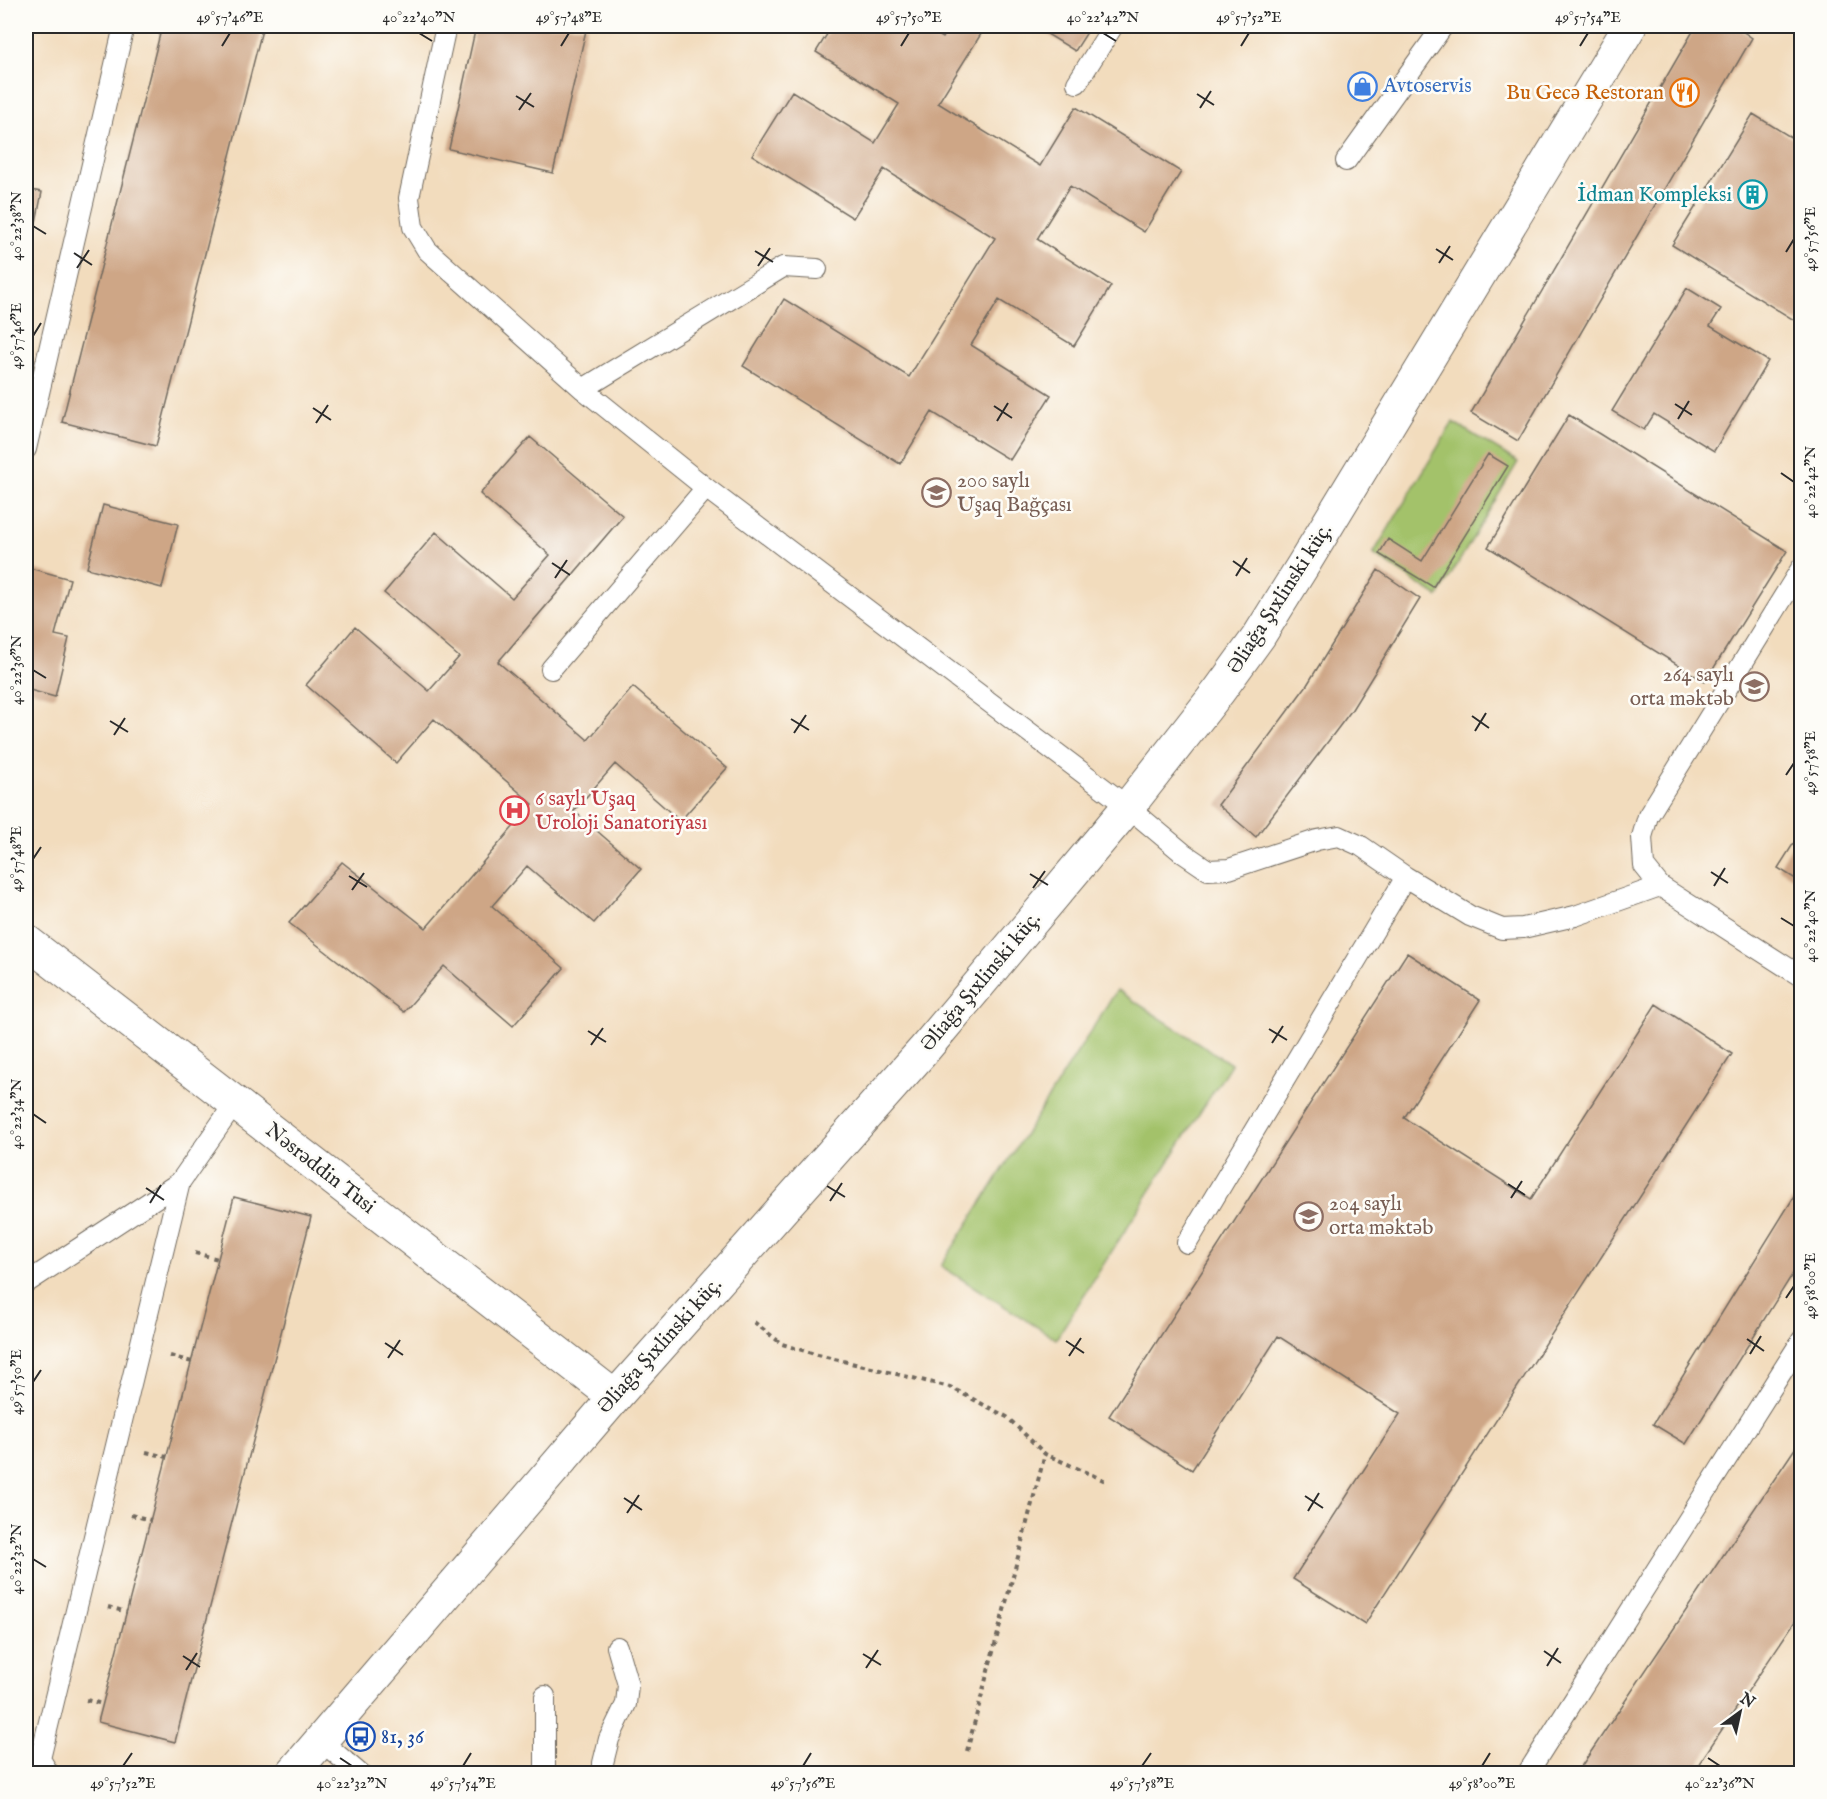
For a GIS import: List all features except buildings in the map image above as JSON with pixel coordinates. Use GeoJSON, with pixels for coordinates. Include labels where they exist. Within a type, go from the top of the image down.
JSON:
{"type":"FeatureCollection","features":[{"type":"Feature","properties":{"kind":"main road","name":"Əliağa Şıxlinski küç."},"geometry":{"type":"LineString","coordinates":[[292,1773],[615,1396],[923,1051],[1128,807],[1219,691],[1259,636],[1630,26]]}},
{"type":"Feature","properties":{"kind":"main road","name":"Nəsrəddin Tusi"},"geometry":{"type":"LineString","coordinates":[[26,941],[615,1396]]}},
{"type":"Feature","properties":{"kind":"lane"},"geometry":{"type":"LineString","coordinates":[[26,449],[124,26]]}},
{"type":"Feature","properties":{"kind":"lane"},"geometry":{"type":"LineString","coordinates":[[446,26],[409,198],[413,227],[427,249],[583,389],[706,488],[1128,807],[1183,853],[1208,870],[1229,869],[1317,840],[1339,836],[1361,846],[1470,916],[1503,929],[1523,928],[1575,916],[1660,886]]}},
{"type":"Feature","properties":{"kind":"lane"},"geometry":{"type":"LineString","coordinates":[[1077,82],[1113,26]]}},
{"type":"Feature","properties":{"kind":"lane"},"geometry":{"type":"LineString","coordinates":[[1346,161],[1443,26]]}},
{"type":"Feature","properties":{"kind":"lane"},"geometry":{"type":"LineString","coordinates":[[583,389],[783,267],[817,269]]}},
{"type":"Feature","properties":{"kind":"lane"},"geometry":{"type":"LineString","coordinates":[[551,669],[706,488]]}},
{"type":"Feature","properties":{"kind":"lane"},"geometry":{"type":"LineString","coordinates":[[1802,567],[1648,816],[1642,837],[1644,866],[1660,886],[1802,977]]}},
{"type":"Feature","properties":{"kind":"lane"},"geometry":{"type":"LineString","coordinates":[[1187,1243],[1406,877]]}},
{"type":"Feature","properties":{"kind":"lane"},"geometry":{"type":"LineString","coordinates":[[50,1773],[39,1759],[180,1182],[235,1103]]}},
{"type":"Feature","properties":{"kind":"lane"},"geometry":{"type":"LineString","coordinates":[[26,1282],[180,1182]]}},
{"type":"Feature","properties":{"kind":"lane"},"geometry":{"type":"LineString","coordinates":[[1527,1773],[1802,1340]]}},
{"type":"Feature","properties":{"kind":"lane"},"geometry":{"type":"LineString","coordinates":[[603,1773],[609,1738],[626,1704],[628,1685],[617,1647]]}},
{"type":"Feature","properties":{"kind":"lane"},"geometry":{"type":"LineString","coordinates":[[544,1773],[545,1696]]}},
{"type":"Feature","properties":{"kind":"lane"},"geometry":{"type":"LineString","coordinates":[[320,1740],[360,1773]]}},
{"type":"Feature","properties":{"kind":"path"},"geometry":{"type":"LineString","coordinates":[[754,1322],[782,1344],[818,1355],[950,1386],[1007,1417],[1045,1454],[1108,1482]]}},
{"type":"Feature","properties":{"kind":"path"},"geometry":{"type":"LineString","coordinates":[[967,1751],[1045,1454]]}},
{"type":"Feature","properties":{"kind":"green space"},"geometry":{"type":"Polygon","coordinates":[[[1453,422],[1518,462],[1438,597],[1373,554],[1453,422]]]}},
{"type":"Feature","properties":{"kind":"green space"},"geometry":{"type":"Polygon","coordinates":[[[1117,990],[1231,1064],[1056,1339],[941,1266],[1117,990]]]}},
{"type":"Feature","properties":{"kind":"place","name":"Avtoservis"},"geometry":{"type":"Point","coordinates":[1362,86]}},
{"type":"Feature","properties":{"kind":"place","name":"Bu Gecə Restoran"},"geometry":{"type":"Point","coordinates":[1685,93]}},
{"type":"Feature","properties":{"kind":"place","name":"İdman Kompleksi"},"geometry":{"type":"Point","coordinates":[1753,195]}},
{"type":"Feature","properties":{"kind":"place","name":"200 saylı Uşaq Bağçası"},"geometry":{"type":"Point","coordinates":[936,493]}},
{"type":"Feature","properties":{"kind":"place","name":"264 saylı orta məktəb"},"geometry":{"type":"Point","coordinates":[1755,687]}},
{"type":"Feature","properties":{"kind":"place","name":"6 saylı Uşaq Uroloji Sanatoriyası"},"geometry":{"type":"Point","coordinates":[514,811]}},
{"type":"Feature","properties":{"kind":"place","name":"204 saylı orta məktəb"},"geometry":{"type":"Point","coordinates":[1308,1216]}},
{"type":"Feature","properties":{"kind":"place","name":"81, 36"},"geometry":{"type":"Point","coordinates":[360,1737]}}]}
